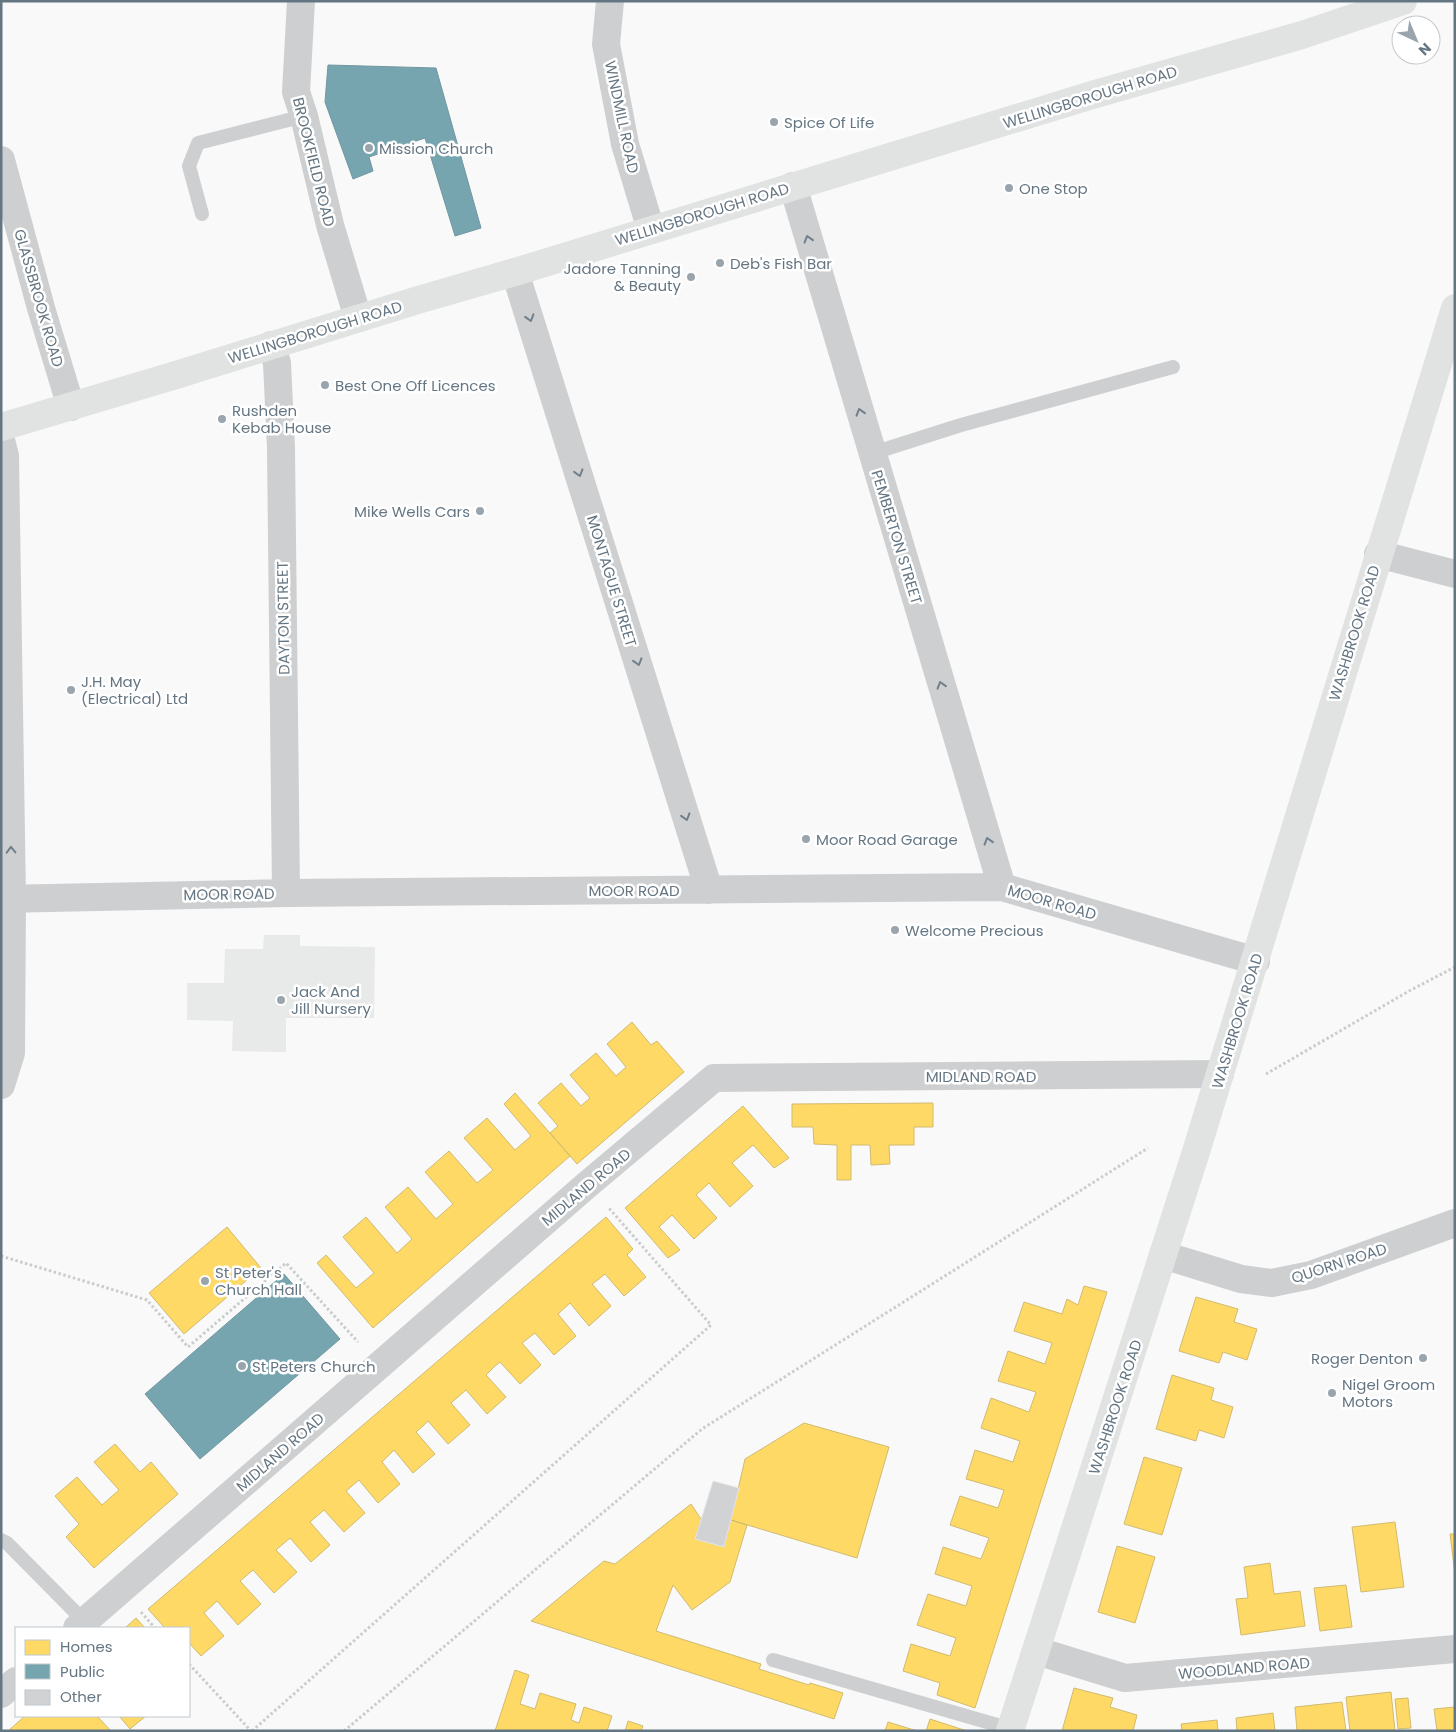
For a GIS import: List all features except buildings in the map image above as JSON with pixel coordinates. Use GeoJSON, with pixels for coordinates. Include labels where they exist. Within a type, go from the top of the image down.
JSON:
{"type":"FeatureCollection","features":[{"type":"Feature","properties":{"kind":"main road","name":"WELLINGBOROUGH ROAD"},"geometry":{"type":"LineString","coordinates":[[1,427],[1092,95],[1302,35],[1403,1]]}},
{"type":"Feature","properties":{"kind":"main road","name":"WASHBROOK ROAD"},"geometry":{"type":"LineString","coordinates":[[1011,1730],[1256,961],[1378,554],[1455,308]]}},
{"type":"Feature","properties":{"kind":"street","name":"BROOKFIELD ROAD"},"geometry":{"type":"LineString","coordinates":[[301,1],[296,92],[304,116],[330,225],[358,318]]}},
{"type":"Feature","properties":{"kind":"street","name":"WINDMILL ROAD"},"geometry":{"type":"LineString","coordinates":[[610,1],[606,44],[625,144],[651,230]]}},
{"type":"Feature","properties":{"kind":"street","name":"GLASSBROOK ROAD"},"geometry":{"type":"LineString","coordinates":[[1,160],[41,308],[71,407]]}},
{"type":"Feature","properties":{"kind":"street","name":"PEMBERTON STREET"},"geometry":{"type":"LineString","coordinates":[[793,186],[1002,887]]}},
{"type":"Feature","properties":{"kind":"street","name":"MONTAGUE STREET"},"geometry":{"type":"LineString","coordinates":[[515,272],[709,890]]}},
{"type":"Feature","properties":{"kind":"street","name":"DAYTON STREET"},"geometry":{"type":"LineString","coordinates":[[271,345],[277,363],[280,438],[286,893]]}},
{"type":"Feature","properties":{"kind":"street"},"geometry":{"type":"LineString","coordinates":[[1,440],[5,456],[6,899],[11,1054],[1,1085]]}},
{"type":"Feature","properties":{"kind":"street"},"geometry":{"type":"LineString","coordinates":[[1378,554],[1455,574]]}},
{"type":"Feature","properties":{"kind":"street","name":"MOOR ROAD"},"geometry":{"type":"LineString","coordinates":[[6,899],[286,893],[1002,887],[1256,961]]}},
{"type":"Feature","properties":{"kind":"street","name":"MIDLAND ROAD"},"geometry":{"type":"LineString","coordinates":[[81,1625],[588,1184],[714,1078],[1220,1074]]}},
{"type":"Feature","properties":{"kind":"street","name":"QUORN ROAD"},"geometry":{"type":"LineString","coordinates":[[1163,1255],[1241,1279],[1272,1284],[1311,1274],[1455,1223]]}},
{"type":"Feature","properties":{"kind":"street","name":"WOODLAND ROAD"},"geometry":{"type":"LineString","coordinates":[[1037,1650],[1125,1678],[1455,1649]]}},
{"type":"Feature","properties":{"kind":"street"},"geometry":{"type":"LineString","coordinates":[[1,1694],[15,1682]]}},
{"type":"Feature","properties":{"kind":"lane"},"geometry":{"type":"LineString","coordinates":[[202,214],[189,166],[198,143],[304,116]]}},
{"type":"Feature","properties":{"kind":"lane"},"geometry":{"type":"LineString","coordinates":[[873,453],[961,424],[1173,367]]}},
{"type":"Feature","properties":{"kind":"lane"},"geometry":{"type":"LineString","coordinates":[[1,1540],[7,1542],[81,1625]]}},
{"type":"Feature","properties":{"kind":"lane"},"geometry":{"type":"LineString","coordinates":[[773,1660],[1011,1730]]}},
{"type":"Feature","properties":{"kind":"path"},"geometry":{"type":"LineString","coordinates":[[1266,1074],[1409,991],[1455,968]]}},
{"type":"Feature","properties":{"kind":"path"},"geometry":{"type":"LineString","coordinates":[[344,1731],[702,1429],[1148,1148]]}},
{"type":"Feature","properties":{"kind":"path"},"geometry":{"type":"LineString","coordinates":[[190,1665],[251,1731],[711,1326],[588,1184]]}},
{"type":"Feature","properties":{"kind":"path"},"geometry":{"type":"LineString","coordinates":[[1,1256],[147,1300],[188,1346],[286,1264],[379,1366]]}},
{"type":"Feature","properties":{"kind":"shaded area","name":"Jack And Jill Nursery"},"geometry":{"type":"Polygon","coordinates":[[[264,935],[300,935],[300,946],[375,947],[374,1018],[286,1018],[286,1052],[232,1051],[233,1021],[187,1020],[187,983],[224,983],[225,949],[263,949],[264,935]]]}},
{"type":"Feature","properties":{"kind":"place","name":"Spice Of Life"},"geometry":{"type":"Point","coordinates":[774,122]}},
{"type":"Feature","properties":{"kind":"place","name":"Mission Church"},"geometry":{"type":"Point","coordinates":[369,148]}},
{"type":"Feature","properties":{"kind":"place","name":"One Stop"},"geometry":{"type":"Point","coordinates":[1009,188]}},
{"type":"Feature","properties":{"kind":"place","name":"Deb's Fish Bar"},"geometry":{"type":"Point","coordinates":[720,263]}},
{"type":"Feature","properties":{"kind":"place","name":"Jadore Tanning & Beauty"},"geometry":{"type":"Point","coordinates":[691,277]}},
{"type":"Feature","properties":{"kind":"place","name":"Best One Off Licences"},"geometry":{"type":"Point","coordinates":[325,385]}},
{"type":"Feature","properties":{"kind":"place","name":"Rushden Kebab House"},"geometry":{"type":"Point","coordinates":[222,419]}},
{"type":"Feature","properties":{"kind":"place","name":"Mike Wells Cars"},"geometry":{"type":"Point","coordinates":[480,511]}},
{"type":"Feature","properties":{"kind":"place","name":"J.H. May (Electrical) Ltd"},"geometry":{"type":"Point","coordinates":[71,690]}},
{"type":"Feature","properties":{"kind":"place","name":"Moor Road Garage"},"geometry":{"type":"Point","coordinates":[806,839]}},
{"type":"Feature","properties":{"kind":"place","name":"Welcome Precious"},"geometry":{"type":"Point","coordinates":[895,930]}},
{"type":"Feature","properties":{"kind":"place","name":"Jack And Jill Nursery"},"geometry":{"type":"Point","coordinates":[281,1000]}},
{"type":"Feature","properties":{"kind":"place","name":"St Peter's Church Hall"},"geometry":{"type":"Point","coordinates":[205,1281]}},
{"type":"Feature","properties":{"kind":"place","name":"Roger Denton"},"geometry":{"type":"Point","coordinates":[1423,1358]}},
{"type":"Feature","properties":{"kind":"place","name":"St Peters Church"},"geometry":{"type":"Point","coordinates":[242,1366]}},
{"type":"Feature","properties":{"kind":"place","name":"Nigel Groom Motors"},"geometry":{"type":"Point","coordinates":[1332,1393]}}]}
